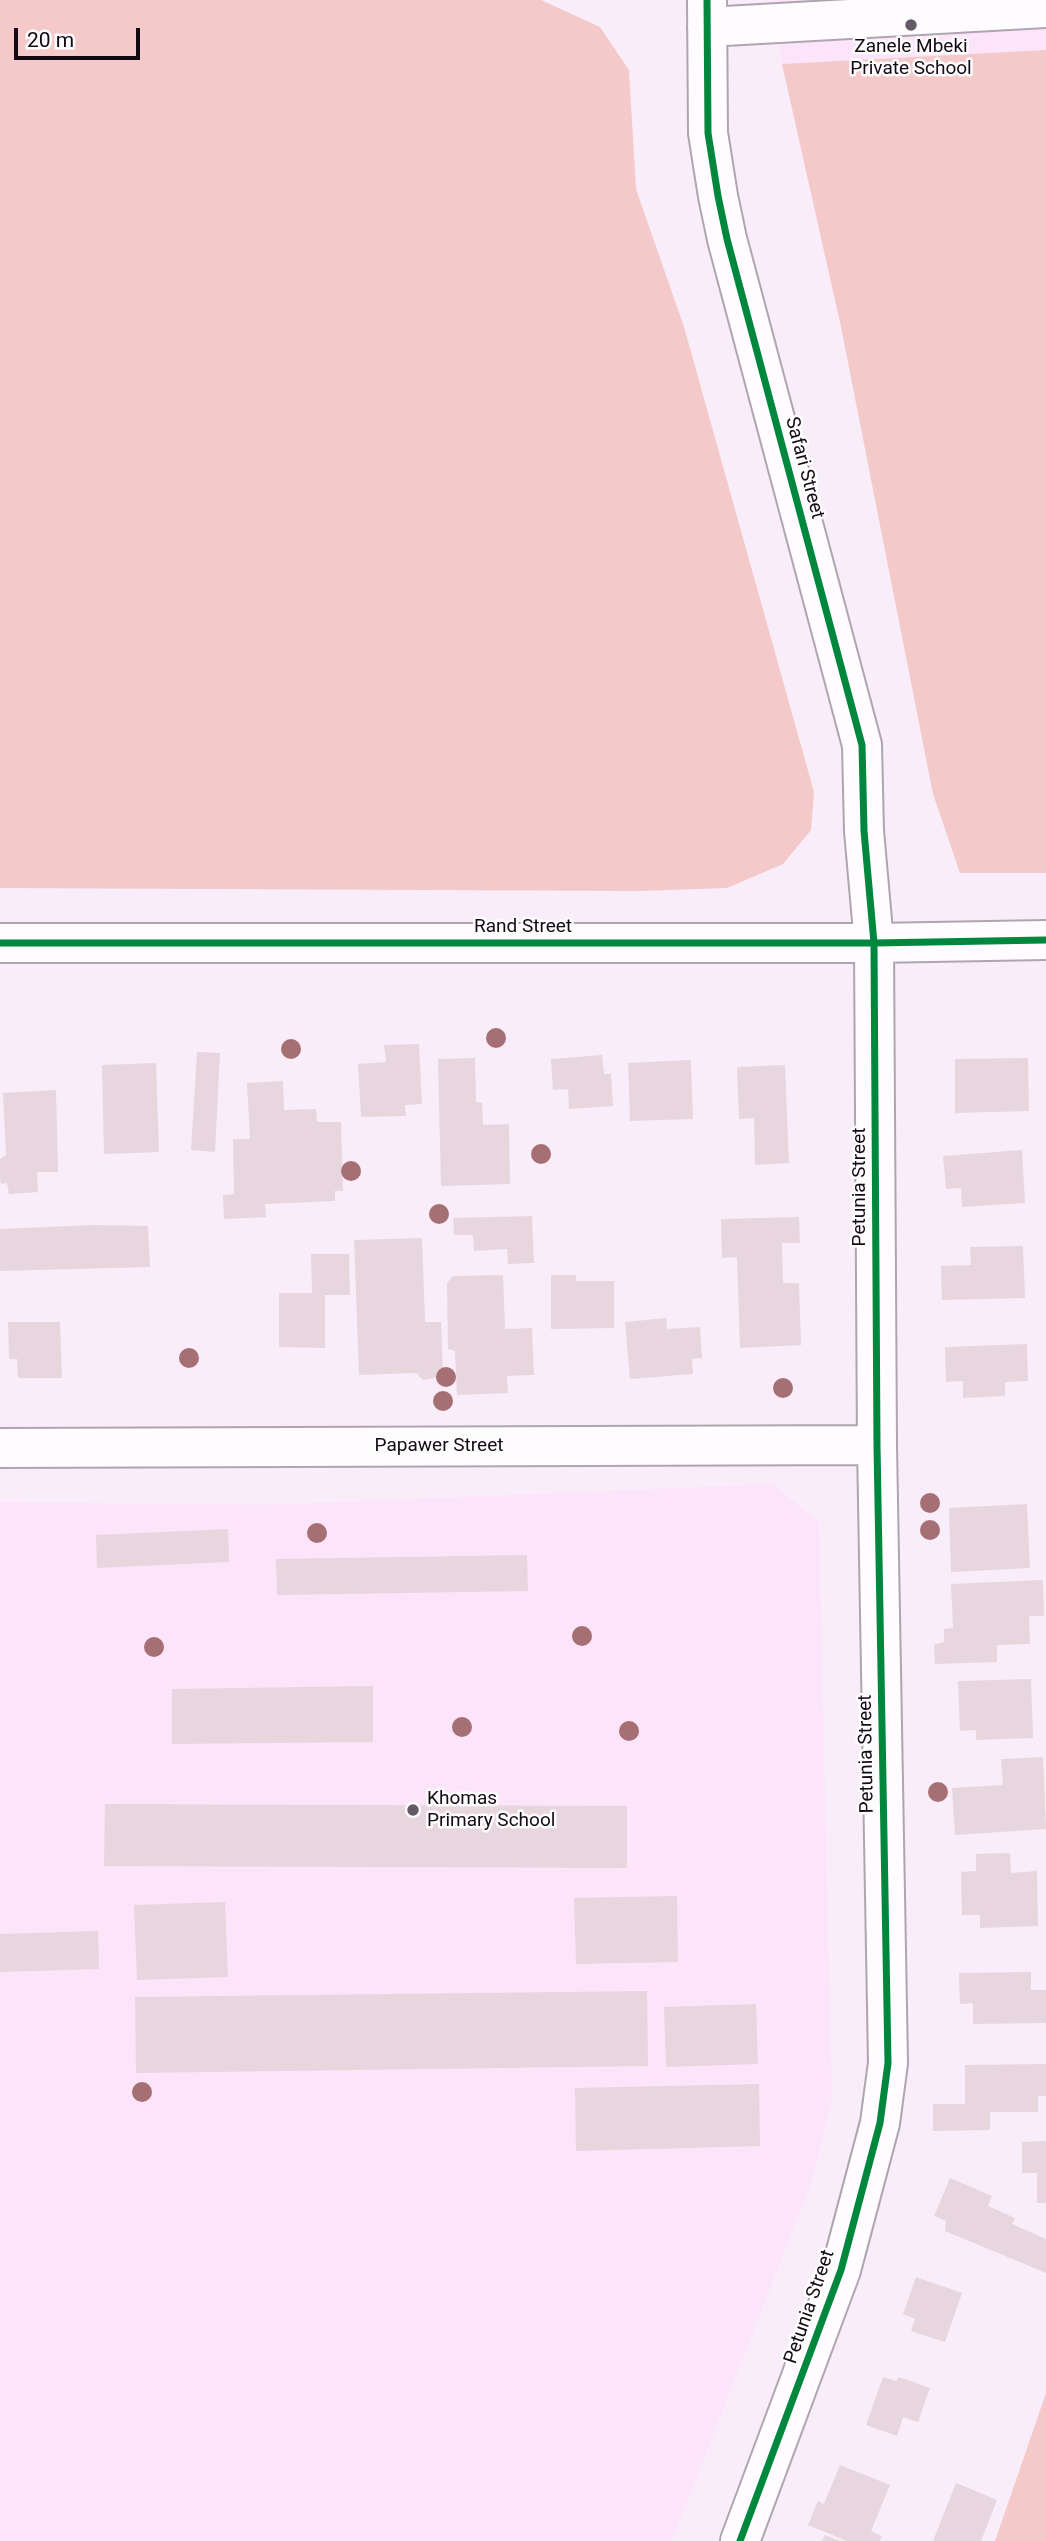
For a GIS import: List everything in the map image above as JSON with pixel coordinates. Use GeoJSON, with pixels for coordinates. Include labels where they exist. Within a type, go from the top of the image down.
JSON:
{"type":"FeatureCollection","features":[{"type":"Feature","properties":{"kind":"street"},"geometry":{"type":"LineString","coordinates":[[707,13],[1046,8]]}},
{"type":"Feature","properties":{"kind":"street","name":"Safari Street"},"geometry":{"type":"LineString","coordinates":[[707,13],[708,133],[727,239],[862,745],[864,831],[874,943]]}},
{"type":"Feature","properties":{"kind":"street","name":"Rand Street"},"geometry":{"type":"LineString","coordinates":[[0,943],[874,943],[1046,940]]}},
{"type":"Feature","properties":{"kind":"street","name":"Petunia Street"},"geometry":{"type":"LineString","coordinates":[[740,2541],[841,2270],[880,2123],[888,2063],[877,1445],[874,943]]}},
{"type":"Feature","properties":{"kind":"street","name":"Papawer Street"},"geometry":{"type":"LineString","coordinates":[[0,1448],[877,1445]]}},
{"type":"Feature","properties":{"kind":"shaded area"},"geometry":{"type":"Polygon","coordinates":[[[0,0],[541,0],[600,27],[629,70],[636,189],[684,327],[814,792],[811,830],[783,864],[727,888],[640,891],[0,888],[0,0]]]}},
{"type":"Feature","properties":{"kind":"shaded area","name":"Zanele Mbeki Private School"},"geometry":{"type":"Polygon","coordinates":[[[773,0],[1046,0],[1046,50],[782,64],[773,0]]]}},
{"type":"Feature","properties":{"kind":"shaded area"},"geometry":{"type":"Polygon","coordinates":[[[1046,50],[1046,873],[960,873],[933,794],[841,327],[782,64],[1046,50]]]}},
{"type":"Feature","properties":{"kind":"shaded area","name":"Khomas Primary School"},"geometry":{"type":"Polygon","coordinates":[[[773,1484],[819,1523],[832,2097],[813,2178],[672,2541],[0,2541],[0,1502],[266,1505],[773,1484]]]}},
{"type":"Feature","properties":{"kind":"shaded area"},"geometry":{"type":"Polygon","coordinates":[[[1046,2393],[1046,2541],[995,2541],[1046,2393]]]}},
{"type":"Feature","properties":{"kind":"building"},"geometry":{"type":"Polygon","coordinates":[[[419,1044],[422,1104],[405,1105],[406,1116],[361,1117],[358,1064],[386,1062],[384,1045],[419,1044]]]}},
{"type":"Feature","properties":{"kind":"building"},"geometry":{"type":"Polygon","coordinates":[[[197,1052],[220,1053],[215,1152],[191,1150],[197,1052]]]}},
{"type":"Feature","properties":{"kind":"building"},"geometry":{"type":"Polygon","coordinates":[[[602,1055],[604,1074],[611,1074],[613,1106],[569,1109],[568,1089],[553,1090],[551,1059],[602,1055]]]}},
{"type":"Feature","properties":{"kind":"building"},"geometry":{"type":"Polygon","coordinates":[[[475,1058],[476,1102],[482,1103],[483,1125],[509,1124],[510,1184],[441,1186],[438,1059],[475,1058]]]}},
{"type":"Feature","properties":{"kind":"building"},"geometry":{"type":"Polygon","coordinates":[[[1028,1058],[1029,1111],[955,1113],[955,1059],[1028,1058]]]}},
{"type":"Feature","properties":{"kind":"building"},"geometry":{"type":"Polygon","coordinates":[[[691,1060],[693,1119],[630,1121],[628,1063],[691,1060]]]}},
{"type":"Feature","properties":{"kind":"building"},"geometry":{"type":"Polygon","coordinates":[[[156,1063],[159,1152],[104,1154],[102,1065],[156,1063]]]}},
{"type":"Feature","properties":{"kind":"building"},"geometry":{"type":"Polygon","coordinates":[[[785,1065],[789,1163],[755,1165],[754,1118],[739,1119],[737,1067],[785,1065]]]}},
{"type":"Feature","properties":{"kind":"building"},"geometry":{"type":"Polygon","coordinates":[[[283,1081],[284,1110],[316,1109],[317,1122],[341,1122],[343,1191],[335,1191],[335,1201],[265,1204],[266,1217],[224,1219],[223,1195],[234,1194],[233,1139],[250,1139],[247,1083],[283,1081]]]}},
{"type":"Feature","properties":{"kind":"building"},"geometry":{"type":"Polygon","coordinates":[[[56,1090],[58,1172],[37,1172],[38,1192],[9,1194],[7,1183],[1,1184],[0,1178],[0,1159],[6,1155],[3,1093],[56,1090]]]}},
{"type":"Feature","properties":{"kind":"building"},"geometry":{"type":"Polygon","coordinates":[[[1022,1150],[1025,1203],[962,1207],[961,1188],[946,1189],[943,1156],[1022,1150]]]}},
{"type":"Feature","properties":{"kind":"building"},"geometry":{"type":"Polygon","coordinates":[[[532,1216],[534,1263],[508,1264],[507,1249],[474,1251],[473,1235],[454,1235],[453,1218],[532,1216]]]}},
{"type":"Feature","properties":{"kind":"building"},"geometry":{"type":"Polygon","coordinates":[[[799,1217],[800,1243],[782,1243],[783,1283],[799,1283],[801,1345],[740,1348],[737,1257],[722,1258],[721,1219],[799,1217]]]}},
{"type":"Feature","properties":{"kind":"building"},"geometry":{"type":"Polygon","coordinates":[[[148,1226],[150,1267],[0,1271],[0,1229],[148,1226]]]}},
{"type":"Feature","properties":{"kind":"building"},"geometry":{"type":"Polygon","coordinates":[[[422,1238],[425,1322],[441,1322],[443,1373],[423,1380],[416,1373],[359,1375],[354,1240],[422,1238]]]}},
{"type":"Feature","properties":{"kind":"building"},"geometry":{"type":"Polygon","coordinates":[[[1023,1246],[1025,1298],[942,1300],[941,1266],[971,1265],[970,1247],[1023,1246]]]}},
{"type":"Feature","properties":{"kind":"building"},"geometry":{"type":"Polygon","coordinates":[[[311,1254],[349,1254],[350,1295],[325,1295],[325,1348],[279,1347],[279,1293],[312,1293],[311,1254]]]}},
{"type":"Feature","properties":{"kind":"building"},"geometry":{"type":"Polygon","coordinates":[[[503,1275],[505,1329],[532,1328],[534,1375],[507,1376],[508,1393],[457,1395],[455,1351],[448,1349],[447,1283],[453,1276],[503,1275]]]}},
{"type":"Feature","properties":{"kind":"building"},"geometry":{"type":"Polygon","coordinates":[[[551,1275],[576,1275],[576,1281],[614,1281],[614,1328],[551,1329],[551,1275]]]}},
{"type":"Feature","properties":{"kind":"building"},"geometry":{"type":"Polygon","coordinates":[[[666,1318],[667,1329],[700,1327],[702,1358],[692,1359],[693,1374],[630,1379],[625,1322],[666,1318]]]}},
{"type":"Feature","properties":{"kind":"building"},"geometry":{"type":"Polygon","coordinates":[[[8,1322],[60,1322],[62,1378],[18,1378],[17,1359],[9,1359],[8,1322]]]}},
{"type":"Feature","properties":{"kind":"building"},"geometry":{"type":"Polygon","coordinates":[[[1027,1344],[1028,1381],[1005,1382],[1005,1396],[963,1398],[963,1381],[946,1382],[945,1347],[1027,1344]]]}},
{"type":"Feature","properties":{"kind":"building"},"geometry":{"type":"Polygon","coordinates":[[[1027,1504],[1030,1568],[951,1572],[949,1508],[1027,1504]]]}},
{"type":"Feature","properties":{"kind":"building"},"geometry":{"type":"Polygon","coordinates":[[[228,1529],[229,1562],[97,1568],[96,1535],[228,1529]]]}},
{"type":"Feature","properties":{"kind":"building"},"geometry":{"type":"Polygon","coordinates":[[[527,1555],[528,1591],[277,1595],[276,1559],[527,1555]]]}},
{"type":"Feature","properties":{"kind":"building"},"geometry":{"type":"Polygon","coordinates":[[[1043,1580],[1044,1616],[1029,1616],[1030,1644],[997,1645],[997,1662],[935,1664],[934,1645],[944,1642],[944,1629],[953,1628],[951,1584],[1043,1580]]]}},
{"type":"Feature","properties":{"kind":"building"},"geometry":{"type":"Polygon","coordinates":[[[1031,1679],[1033,1738],[976,1740],[976,1730],[960,1731],[958,1681],[1031,1679]]]}},
{"type":"Feature","properties":{"kind":"building"},"geometry":{"type":"Polygon","coordinates":[[[373,1686],[373,1742],[172,1744],[172,1689],[373,1686]]]}},
{"type":"Feature","properties":{"kind":"building"},"geometry":{"type":"Polygon","coordinates":[[[1043,1757],[1046,1829],[955,1835],[952,1788],[1003,1785],[1001,1759],[1043,1757]]]}},
{"type":"Feature","properties":{"kind":"building"},"geometry":{"type":"Polygon","coordinates":[[[105,1804],[627,1806],[627,1868],[104,1866],[105,1804]]]}},
{"type":"Feature","properties":{"kind":"building"},"geometry":{"type":"Polygon","coordinates":[[[1010,1853],[1011,1873],[1037,1871],[1038,1926],[980,1928],[980,1915],[962,1915],[961,1872],[976,1871],[976,1854],[1010,1853]]]}},
{"type":"Feature","properties":{"kind":"building"},"geometry":{"type":"Polygon","coordinates":[[[677,1896],[678,1962],[576,1964],[574,1898],[677,1896]]]}},
{"type":"Feature","properties":{"kind":"building"},"geometry":{"type":"Polygon","coordinates":[[[225,1902],[228,1977],[137,1980],[134,1905],[225,1902]]]}},
{"type":"Feature","properties":{"kind":"building"},"geometry":{"type":"Polygon","coordinates":[[[98,1931],[99,1969],[0,1972],[0,1934],[98,1931]]]}},
{"type":"Feature","properties":{"kind":"building"},"geometry":{"type":"Polygon","coordinates":[[[1031,1972],[1031,1990],[1046,1990],[1046,2023],[973,2024],[973,2003],[960,2004],[959,1973],[1031,1972]]]}},
{"type":"Feature","properties":{"kind":"building"},"geometry":{"type":"Polygon","coordinates":[[[647,1991],[648,2066],[136,2073],[135,1997],[647,1991]]]}},
{"type":"Feature","properties":{"kind":"building"},"geometry":{"type":"Polygon","coordinates":[[[756,2004],[758,2064],[666,2067],[664,2007],[756,2004]]]}},
{"type":"Feature","properties":{"kind":"building"},"geometry":{"type":"Polygon","coordinates":[[[1046,2064],[1046,2096],[1038,2096],[1038,2112],[990,2112],[990,2130],[933,2131],[933,2104],[965,2104],[965,2065],[1046,2064]]]}},
{"type":"Feature","properties":{"kind":"building"},"geometry":{"type":"Polygon","coordinates":[[[759,2084],[760,2146],[576,2151],[575,2088],[759,2084]]]}},
{"type":"Feature","properties":{"kind":"building"},"geometry":{"type":"Polygon","coordinates":[[[1046,2141],[1046,2203],[1037,2203],[1037,2173],[1022,2173],[1022,2142],[1046,2141]]]}},
{"type":"Feature","properties":{"kind":"building"},"geometry":{"type":"Polygon","coordinates":[[[950,2178],[992,2196],[988,2206],[1015,2218],[1012,2224],[1046,2239],[1046,2273],[945,2231],[946,2221],[934,2216],[950,2178]]]}},
{"type":"Feature","properties":{"kind":"building"},"geometry":{"type":"Polygon","coordinates":[[[916,2277],[962,2293],[945,2342],[911,2331],[915,2319],[903,2314],[916,2277]]]}},
{"type":"Feature","properties":{"kind":"building"},"geometry":{"type":"Polygon","coordinates":[[[883,2377],[896,2381],[899,2377],[930,2388],[918,2422],[903,2417],[897,2436],[866,2425],[883,2377]]]}},
{"type":"Feature","properties":{"kind":"building"},"geometry":{"type":"Polygon","coordinates":[[[840,2465],[890,2485],[871,2531],[882,2536],[880,2541],[847,2541],[808,2525],[818,2501],[824,2504],[840,2465]]]}},
{"type":"Feature","properties":{"kind":"building"},"geometry":{"type":"Polygon","coordinates":[[[956,2483],[997,2500],[981,2541],[933,2541],[956,2483]]]}},
{"type":"Feature","properties":{"kind":"building"},"geometry":{"type":"Polygon","coordinates":[[[825,2535],[840,2541],[822,2541],[825,2535]]]}},
{"type":"Feature","properties":{"kind":"cycle path"},"geometry":{"type":"LineString","coordinates":[[707,0],[708,133],[718,196],[727,239],[862,745],[864,831],[874,943],[877,1445],[888,2063],[880,2123],[841,2270],[740,2541]]}},
{"type":"Feature","properties":{"kind":"cycle path"},"geometry":{"type":"LineString","coordinates":[[0,943],[874,943],[1046,940]]}},
{"type":"Feature","properties":{"kind":"place","name":"Zanele Mbeki Private School"},"geometry":{"type":"Point","coordinates":[911,25]}},
{"type":"Feature","properties":{"kind":"place","name":"Khomas Primary School"},"geometry":{"type":"Point","coordinates":[413,1810]}}]}
